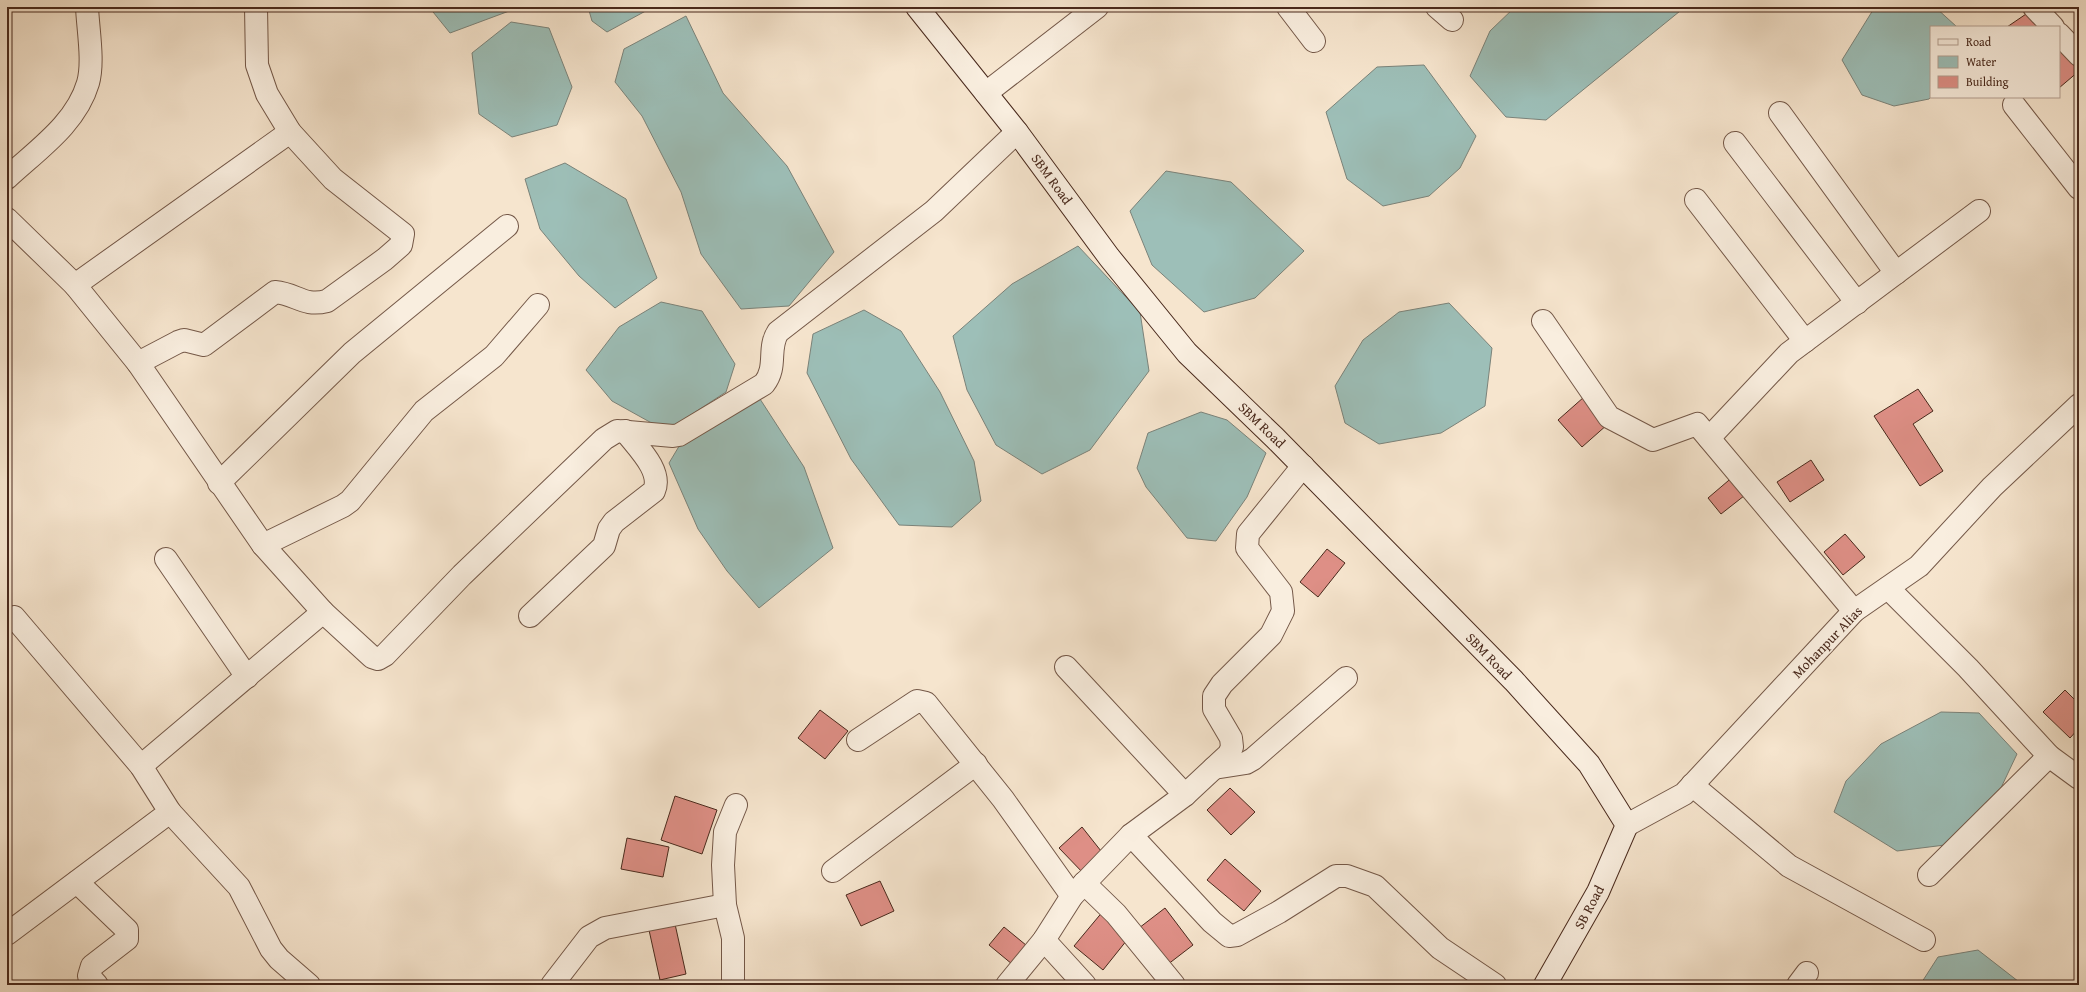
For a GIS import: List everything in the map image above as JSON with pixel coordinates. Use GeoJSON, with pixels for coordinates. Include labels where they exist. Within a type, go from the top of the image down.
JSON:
{"type":"FeatureCollection","features":[{"type":"Feature","properties":{"kind":"street"},"geometry":{"type":"LineString","coordinates":[[7,178],[64,126],[78,105],[88,83],[90,52],[87,7]]}},
{"type":"Feature","properties":{"kind":"street"},"geometry":{"type":"LineString","coordinates":[[138,363],[184,340],[204,345],[274,292],[287,293],[304,302],[316,304],[327,301],[401,246],[403,234],[333,179],[290,132],[267,94],[257,65],[256,7]]}},
{"type":"Feature","properties":{"kind":"street","name":"SBM Road"},"geometry":{"type":"LineString","coordinates":[[917,7],[1017,132],[1109,257],[1187,353],[1303,466],[1514,681],[1584,759],[1626,825]]}},
{"type":"Feature","properties":{"kind":"street"},"geometry":{"type":"LineString","coordinates":[[986,93],[1097,7]]}},
{"type":"Feature","properties":{"kind":"street"},"geometry":{"type":"LineString","coordinates":[[1288,7],[1314,41]]}},
{"type":"Feature","properties":{"kind":"street"},"geometry":{"type":"LineString","coordinates":[[2034,7],[2052,26]]}},
{"type":"Feature","properties":{"kind":"street"},"geometry":{"type":"LineString","coordinates":[[2060,35],[2079,55]]}},
{"type":"Feature","properties":{"kind":"street"},"geometry":{"type":"LineString","coordinates":[[2014,105],[2079,188]]}},
{"type":"Feature","properties":{"kind":"street"},"geometry":{"type":"LineString","coordinates":[[1780,113],[1896,273]]}},
{"type":"Feature","properties":{"kind":"street"},"geometry":{"type":"LineString","coordinates":[[75,285],[290,132]]}},
{"type":"Feature","properties":{"kind":"street"},"geometry":{"type":"LineString","coordinates":[[7,219],[75,285],[138,363],[263,545],[323,612],[372,657],[378,659],[386,655],[462,574],[604,439],[617,431],[673,436],[679,435],[764,384],[772,372],[774,339],[778,332],[934,211],[1017,132]]}},
{"type":"Feature","properties":{"kind":"street"},"geometry":{"type":"LineString","coordinates":[[1735,144],[1857,303]]}},
{"type":"Feature","properties":{"kind":"street"},"geometry":{"type":"LineString","coordinates":[[1696,200],[1805,341]]}},
{"type":"Feature","properties":{"kind":"street"},"geometry":{"type":"LineString","coordinates":[[1709,438],[1789,353],[1979,211]]}},
{"type":"Feature","properties":{"kind":"street"},"geometry":{"type":"LineString","coordinates":[[219,483],[352,353],[507,226]]}},
{"type":"Feature","properties":{"kind":"street"},"geometry":{"type":"LineString","coordinates":[[263,545],[343,506],[350,501],[424,411],[494,356],[538,306]]}},
{"type":"Feature","properties":{"kind":"street"},"geometry":{"type":"LineString","coordinates":[[1543,321],[1609,417],[1653,440],[1697,424],[1854,611]]}},
{"type":"Feature","properties":{"kind":"street","name":"Mohanpur Alias"},"geometry":{"type":"LineString","coordinates":[[1626,825],[1684,794],[1854,611],[1919,566],[1992,487],[2079,405]]}},
{"type":"Feature","properties":{"kind":"street"},"geometry":{"type":"LineString","coordinates":[[530,616],[604,546],[609,529],[614,522],[654,491],[656,480],[652,467],[626,432]]}},
{"type":"Feature","properties":{"kind":"street"},"geometry":{"type":"LineString","coordinates":[[1007,985],[1044,940],[1078,890],[1131,835],[1185,795],[1229,754],[1232,747],[1231,738],[1214,709],[1214,696],[1222,684],[1271,635],[1283,611],[1281,592],[1247,548],[1248,534],[1303,466]]}},
{"type":"Feature","properties":{"kind":"street"},"geometry":{"type":"LineString","coordinates":[[166,559],[247,677]]}},
{"type":"Feature","properties":{"kind":"street"},"geometry":{"type":"LineString","coordinates":[[1888,588],[1968,668],[2049,756],[2079,778]]}},
{"type":"Feature","properties":{"kind":"street"},"geometry":{"type":"LineString","coordinates":[[141,766],[323,612]]}},
{"type":"Feature","properties":{"kind":"street"},"geometry":{"type":"LineString","coordinates":[[14,617],[141,766],[170,812],[239,886],[271,949],[279,959],[309,985]]}},
{"type":"Feature","properties":{"kind":"street"},"geometry":{"type":"LineString","coordinates":[[1066,667],[1185,795]]}},
{"type":"Feature","properties":{"kind":"street"},"geometry":{"type":"LineString","coordinates":[[1214,768],[1246,763],[1253,759],[1346,678]]}},
{"type":"Feature","properties":{"kind":"street"},"geometry":{"type":"LineString","coordinates":[[858,740],[917,701],[926,703],[1078,890],[1116,914],[1174,985]]}},
{"type":"Feature","properties":{"kind":"street"},"geometry":{"type":"LineString","coordinates":[[1929,875],[2049,756]]}},
{"type":"Feature","properties":{"kind":"street"},"geometry":{"type":"LineString","coordinates":[[833,871],[976,764]]}},
{"type":"Feature","properties":{"kind":"street"},"geometry":{"type":"LineString","coordinates":[[1692,786],[1773,854],[1790,866],[1924,940]]}},
{"type":"Feature","properties":{"kind":"street"},"geometry":{"type":"LineString","coordinates":[[733,985],[733,938],[725,905],[723,865],[725,832],[736,805]]}},
{"type":"Feature","properties":{"kind":"street"},"geometry":{"type":"LineString","coordinates":[[7,934],[170,812]]}},
{"type":"Feature","properties":{"kind":"street","name":"SB Road"},"geometry":{"type":"LineString","coordinates":[[1545,985],[1598,892],[1626,825]]}},
{"type":"Feature","properties":{"kind":"street"},"geometry":{"type":"LineString","coordinates":[[1131,835],[1212,922],[1229,936],[1237,935],[1273,915],[1336,876],[1347,876],[1375,886],[1440,948],[1496,985]]}},
{"type":"Feature","properties":{"kind":"street"},"geometry":{"type":"LineString","coordinates":[[77,882],[127,930],[128,934],[127,939],[92,966],[89,976],[97,985]]}},
{"type":"Feature","properties":{"kind":"street"},"geometry":{"type":"LineString","coordinates":[[552,985],[589,937],[605,928],[725,905]]}},
{"type":"Feature","properties":{"kind":"street"},"geometry":{"type":"LineString","coordinates":[[1044,940],[1085,985]]}},
{"type":"Feature","properties":{"kind":"water"},"geometry":{"type":"Polygon","coordinates":[[[429,7],[520,7],[450,33],[429,7]]]}},
{"type":"Feature","properties":{"kind":"water"},"geometry":{"type":"Polygon","coordinates":[[[588,7],[653,7],[607,32],[592,21],[588,7]]]}},
{"type":"Feature","properties":{"kind":"water"},"geometry":{"type":"Polygon","coordinates":[[[1515,7],[1685,7],[1546,120],[1506,117],[1470,76],[1490,31],[1515,7]]]}},
{"type":"Feature","properties":{"kind":"water"},"geometry":{"type":"Polygon","coordinates":[[[1882,7],[1935,7],[1956,26],[1930,26],[1929,99],[1894,106],[1862,95],[1842,60],[1873,10],[1882,7]]]}},
{"type":"Feature","properties":{"kind":"water"},"geometry":{"type":"Polygon","coordinates":[[[686,16],[723,93],[787,166],[834,252],[789,306],[741,309],[701,254],[681,192],[642,116],[615,82],[624,49],[686,16]]]}},
{"type":"Feature","properties":{"kind":"water"},"geometry":{"type":"Polygon","coordinates":[[[511,22],[549,28],[572,87],[557,125],[512,137],[479,114],[472,53],[511,22]]]}},
{"type":"Feature","properties":{"kind":"water"},"geometry":{"type":"Polygon","coordinates":[[[1424,65],[1476,136],[1460,168],[1429,196],[1383,206],[1347,179],[1326,112],[1377,67],[1424,65]]]}},
{"type":"Feature","properties":{"kind":"water"},"geometry":{"type":"Polygon","coordinates":[[[565,163],[626,199],[657,278],[615,308],[579,276],[540,229],[525,179],[565,163]]]}},
{"type":"Feature","properties":{"kind":"water"},"geometry":{"type":"Polygon","coordinates":[[[1166,171],[1231,182],[1304,251],[1255,298],[1204,312],[1152,265],[1130,211],[1166,171]]]}},
{"type":"Feature","properties":{"kind":"water"},"geometry":{"type":"Polygon","coordinates":[[[1078,246],[1140,312],[1149,371],[1090,450],[1042,474],[996,445],[967,390],[953,336],[1012,284],[1078,246]]]}},
{"type":"Feature","properties":{"kind":"water"},"geometry":{"type":"Polygon","coordinates":[[[661,302],[702,311],[735,364],[726,392],[666,431],[612,401],[586,370],[619,327],[661,302]]]}},
{"type":"Feature","properties":{"kind":"water"},"geometry":{"type":"Polygon","coordinates":[[[1449,303],[1492,348],[1485,406],[1441,433],[1379,444],[1345,423],[1335,386],[1363,340],[1399,312],[1449,303]]]}},
{"type":"Feature","properties":{"kind":"water"},"geometry":{"type":"Polygon","coordinates":[[[864,310],[901,331],[940,392],[974,461],[981,501],[952,527],[899,525],[851,459],[807,373],[813,334],[864,310]]]}},
{"type":"Feature","properties":{"kind":"water"},"geometry":{"type":"Polygon","coordinates":[[[760,399],[804,467],[833,548],[759,608],[727,571],[698,529],[669,463],[693,423],[760,399]]]}},
{"type":"Feature","properties":{"kind":"water"},"geometry":{"type":"Polygon","coordinates":[[[1201,412],[1227,420],[1266,453],[1247,497],[1216,541],[1187,538],[1146,487],[1137,468],[1148,433],[1201,412]]]}},
{"type":"Feature","properties":{"kind":"water"},"geometry":{"type":"Polygon","coordinates":[[[1941,712],[1979,713],[2017,754],[1999,792],[1945,845],[1897,851],[1834,812],[1846,781],[1881,744],[1941,712]]]}},
{"type":"Feature","properties":{"kind":"water"},"geometry":{"type":"Polygon","coordinates":[[[1978,950],[2023,985],[1920,985],[1938,957],[1978,950]]]}},
{"type":"Feature","properties":{"kind":"building"},"geometry":{"type":"Polygon","coordinates":[[[2029,12],[2038,26],[2008,26],[2029,12]]]}},
{"type":"Feature","properties":{"kind":"building"},"geometry":{"type":"Polygon","coordinates":[[[2060,47],[2079,71],[2060,87],[2060,47]]]}},
{"type":"Feature","properties":{"kind":"building"},"geometry":{"type":"Polygon","coordinates":[[[1918,389],[1933,411],[1913,424],[1943,471],[1920,486],[1874,416],[1918,389]]]}},
{"type":"Feature","properties":{"kind":"building"},"geometry":{"type":"Polygon","coordinates":[[[1584,397],[1608,424],[1582,447],[1558,420],[1584,397]]]}},
{"type":"Feature","properties":{"kind":"building"},"geometry":{"type":"Polygon","coordinates":[[[1811,460],[1824,480],[1790,502],[1777,482],[1811,460]]]}},
{"type":"Feature","properties":{"kind":"building"},"geometry":{"type":"Polygon","coordinates":[[[1735,475],[1749,492],[1721,514],[1708,498],[1735,475]]]}},
{"type":"Feature","properties":{"kind":"building"},"geometry":{"type":"Polygon","coordinates":[[[1845,534],[1865,557],[1843,575],[1824,552],[1845,534]]]}},
{"type":"Feature","properties":{"kind":"building"},"geometry":{"type":"Polygon","coordinates":[[[1327,549],[1345,563],[1318,597],[1300,582],[1327,549]]]}},
{"type":"Feature","properties":{"kind":"building"},"geometry":{"type":"Polygon","coordinates":[[[2065,690],[2079,704],[2079,728],[2070,738],[2043,712],[2065,690]]]}},
{"type":"Feature","properties":{"kind":"building"},"geometry":{"type":"Polygon","coordinates":[[[820,710],[848,731],[825,759],[798,738],[820,710]]]}},
{"type":"Feature","properties":{"kind":"building"},"geometry":{"type":"Polygon","coordinates":[[[1230,788],[1255,812],[1231,835],[1207,810],[1230,788]]]}},
{"type":"Feature","properties":{"kind":"building"},"geometry":{"type":"Polygon","coordinates":[[[675,796],[717,810],[702,854],[661,840],[675,796]]]}},
{"type":"Feature","properties":{"kind":"building"},"geometry":{"type":"Polygon","coordinates":[[[1082,827],[1105,856],[1086,876],[1059,848],[1082,827]]]}},
{"type":"Feature","properties":{"kind":"building"},"geometry":{"type":"Polygon","coordinates":[[[627,838],[669,847],[663,877],[621,869],[627,838]]]}},
{"type":"Feature","properties":{"kind":"building"},"geometry":{"type":"Polygon","coordinates":[[[1225,859],[1261,891],[1244,911],[1207,880],[1225,859]]]}},
{"type":"Feature","properties":{"kind":"building"},"geometry":{"type":"Polygon","coordinates":[[[880,881],[894,911],[861,926],[846,895],[880,881]]]}},
{"type":"Feature","properties":{"kind":"building"},"geometry":{"type":"Polygon","coordinates":[[[1165,908],[1193,945],[1167,965],[1139,928],[1165,908]]]}},
{"type":"Feature","properties":{"kind":"building"},"geometry":{"type":"Polygon","coordinates":[[[1104,910],[1131,935],[1103,970],[1074,946],[1104,910]]]}},
{"type":"Feature","properties":{"kind":"building"},"geometry":{"type":"Polygon","coordinates":[[[675,924],[686,974],[660,980],[649,930],[675,924]]]}},
{"type":"Feature","properties":{"kind":"building"},"geometry":{"type":"Polygon","coordinates":[[[1004,927],[1032,950],[1018,969],[989,945],[1004,927]]]}}]}
